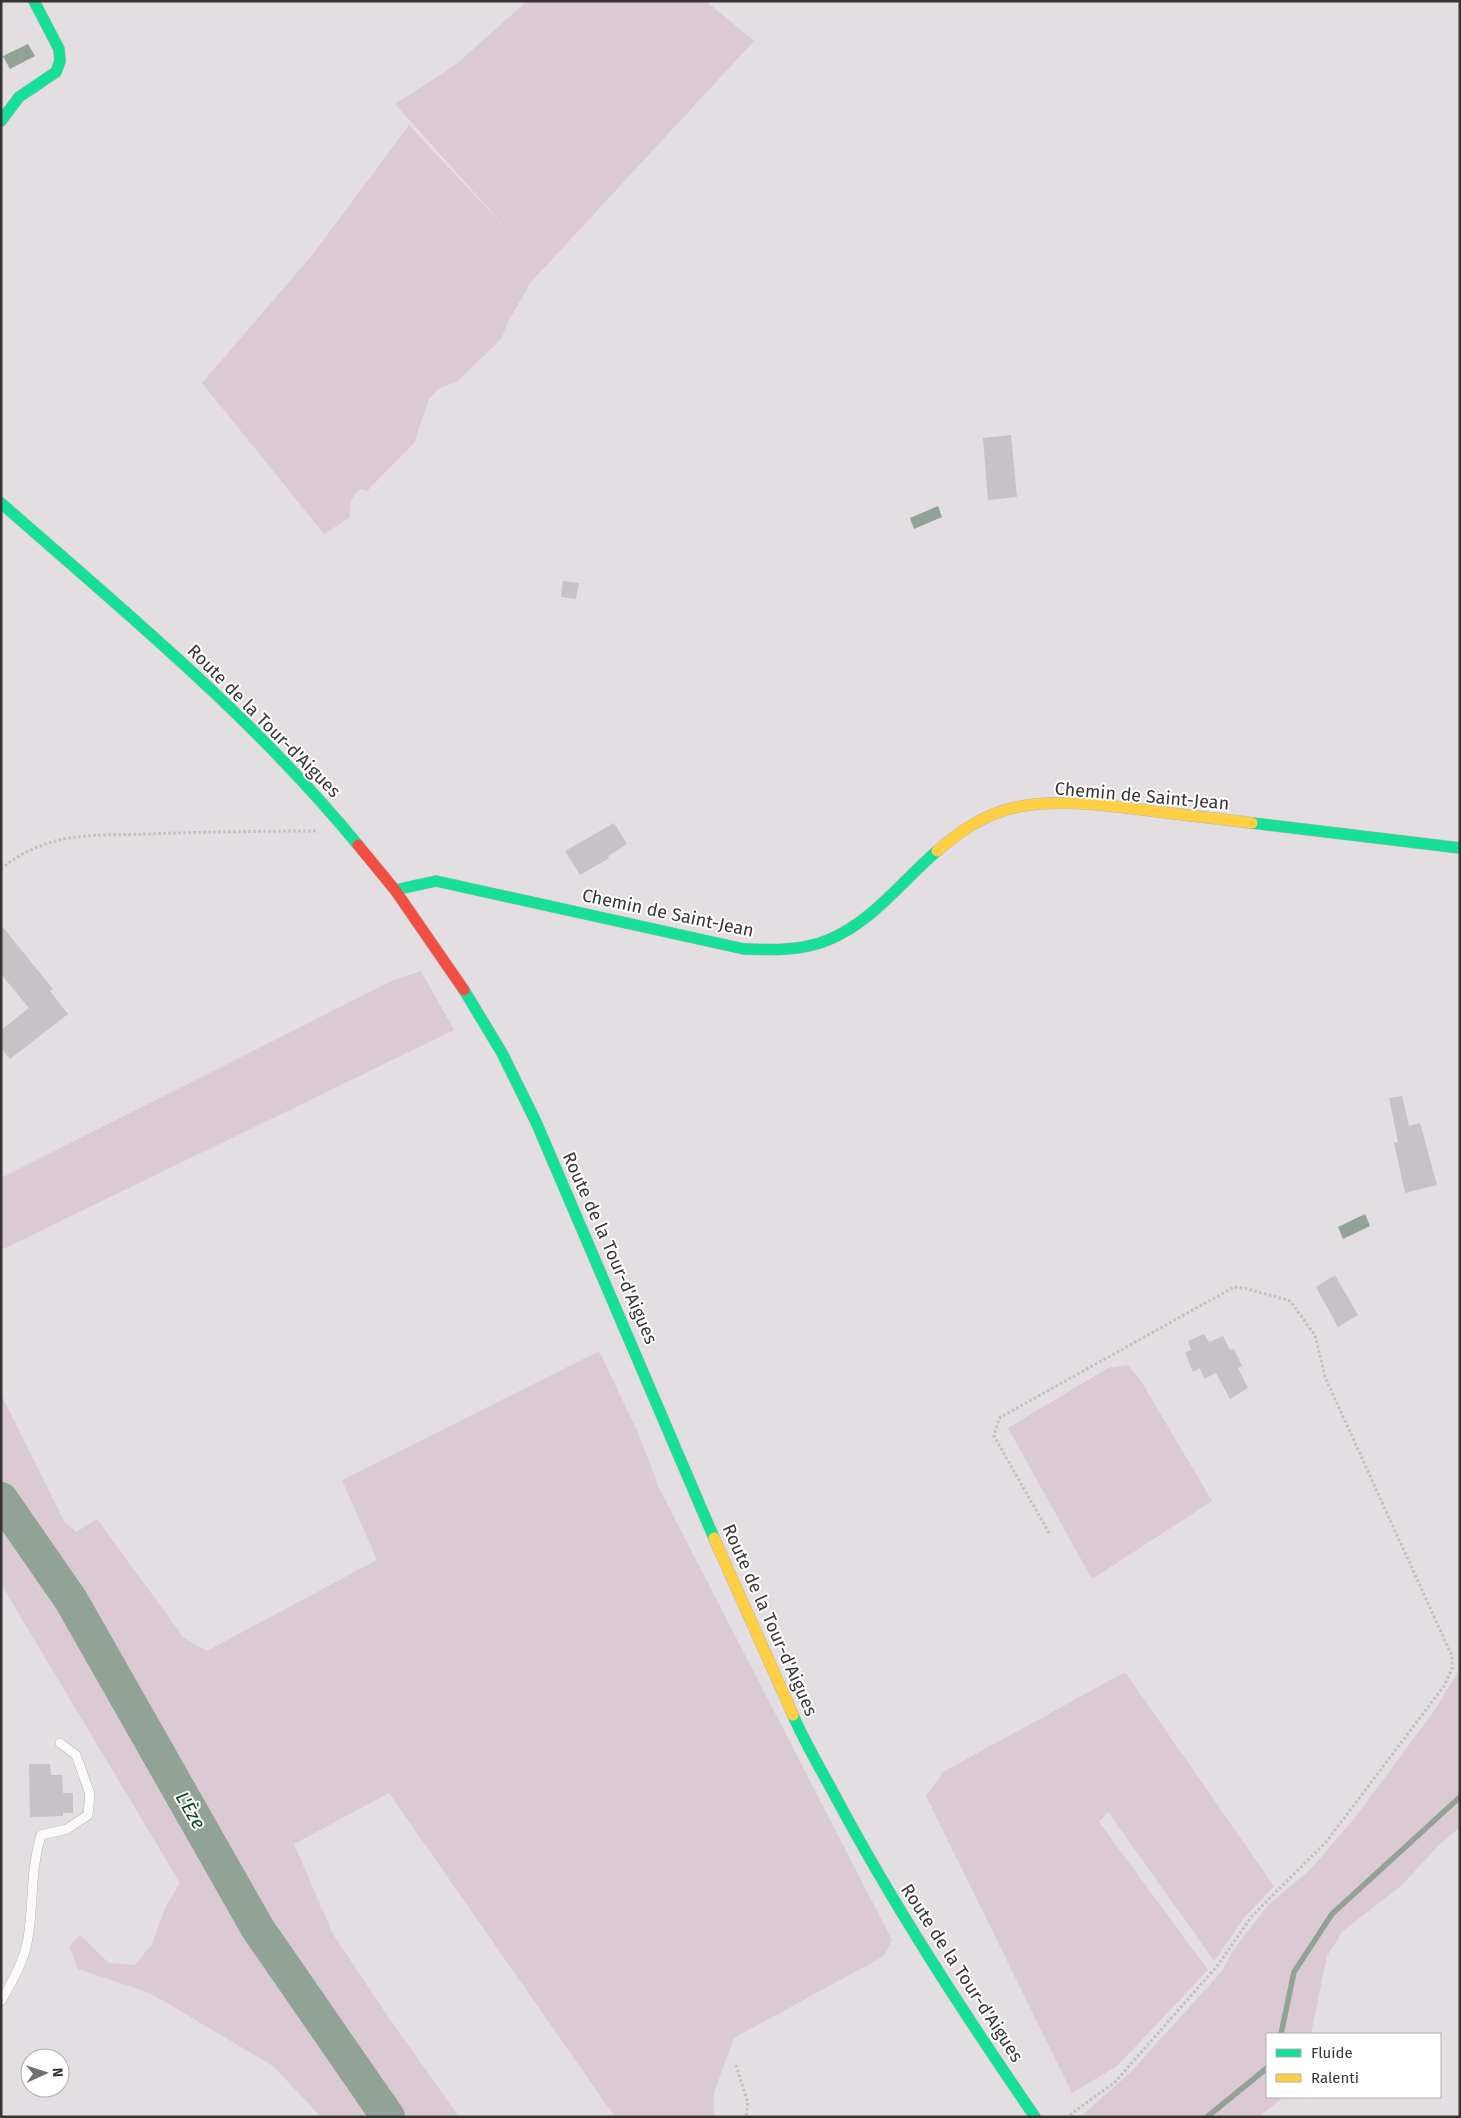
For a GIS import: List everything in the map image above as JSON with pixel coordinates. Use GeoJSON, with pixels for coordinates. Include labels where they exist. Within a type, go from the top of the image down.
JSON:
{"type":"FeatureCollection","features":[{"type":"Feature","properties":{"kind":"main road"},"geometry":{"type":"LineString","coordinates":[[1,121],[19,97],[56,72],[60,61],[58,49],[34,1]]}},
{"type":"Feature","properties":{"kind":"main road","name":"Route de la Tour-d'Aigues"},"geometry":{"type":"LineString","coordinates":[[1,503],[197,676],[281,757],[347,831],[396,890],[455,976],[502,1053],[536,1122],[637,1354],[691,1487],[795,1720],[850,1824],[896,1903],[969,2020],[1035,2117]]}},
{"type":"Feature","properties":{"kind":"main road","name":"Chemin de Saint-Jean"},"geometry":{"type":"LineString","coordinates":[[396,890],[436,881],[744,949],[774,950],[827,940],[860,923],[958,832],[983,818],[1005,810],[1030,806],[1106,807],[1284,826],[1460,848]]}},
{"type":"Feature","properties":{"kind":"lane"},"geometry":{"type":"LineString","coordinates":[[1,2001],[15,1976],[28,1939],[35,1856],[41,1835],[67,1829],[88,1815],[90,1794],[76,1755],[60,1743]]}},
{"type":"Feature","properties":{"kind":"path"},"geometry":{"type":"LineString","coordinates":[[1,869],[10,861],[41,846],[64,839],[112,835],[222,831],[347,831]]}},
{"type":"Feature","properties":{"kind":"path"},"geometry":{"type":"LineString","coordinates":[[1049,1533],[994,1436],[999,1418],[1234,1288],[1248,1289],[1290,1301],[1314,1335],[1325,1377],[1452,1656],[1452,1669],[1444,1686],[1326,1842],[1252,1916],[1218,1965],[1115,2082],[1067,2117]]}},
{"type":"Feature","properties":{"kind":"path"},"geometry":{"type":"LineString","coordinates":[[736,2065],[748,2103],[746,2117]]}},
{"type":"Feature","properties":{"kind":"shaded area"},"geometry":{"type":"Polygon","coordinates":[[[527,1],[706,1],[754,41],[531,282],[509,320],[501,339],[458,381],[438,389],[429,399],[414,443],[367,491],[359,489],[351,500],[349,518],[324,534],[202,383],[313,254],[409,125],[514,237],[395,104],[454,66],[527,1]]]}},
{"type":"Feature","properties":{"kind":"shaded area"},"geometry":{"type":"Polygon","coordinates":[[[28,44],[35,56],[10,69],[3,56],[28,44]]]}},
{"type":"Feature","properties":{"kind":"shaded area"},"geometry":{"type":"Polygon","coordinates":[[[938,506],[942,517],[914,529],[910,518],[938,506]]]}},
{"type":"Feature","properties":{"kind":"shaded area"},"geometry":{"type":"Polygon","coordinates":[[[421,971],[454,1030],[1,1250],[1,1178],[394,980],[421,971]]]}},
{"type":"Feature","properties":{"kind":"shaded area"},"geometry":{"type":"Polygon","coordinates":[[[1365,1214],[1370,1226],[1343,1239],[1338,1227],[1365,1214]]]}},
{"type":"Feature","properties":{"kind":"shaded area"},"geometry":{"type":"Polygon","coordinates":[[[599,1351],[639,1435],[659,1488],[892,1940],[884,1956],[734,2038],[714,2092],[714,2117],[615,2117],[389,1793],[294,1844],[333,1934],[459,2117],[321,2117],[273,2066],[150,1993],[78,1969],[69,1947],[80,1935],[109,1963],[135,1965],[152,1944],[165,1908],[180,1883],[1,1584],[1,1394],[64,1521],[76,1532],[97,1519],[184,1638],[207,1651],[377,1560],[342,1480],[599,1351]]]}},
{"type":"Feature","properties":{"kind":"shaded area"},"geometry":{"type":"Polygon","coordinates":[[[1128,1365],[1141,1381],[1212,1501],[1092,1579],[1008,1428],[1108,1368],[1128,1365]]]}},
{"type":"Feature","properties":{"kind":"shaded area"},"geometry":{"type":"Polygon","coordinates":[[[1460,1669],[1460,1827],[1440,1844],[1402,1885],[1343,1931],[1327,1956],[1311,2033],[1266,2033],[1266,2098],[1283,2098],[1258,2117],[1080,2117],[1130,2073],[1222,1971],[1234,1949],[1269,1904],[1309,1871],[1354,1819],[1434,1711],[1460,1669]]]}},
{"type":"Feature","properties":{"kind":"shaded area"},"geometry":{"type":"Polygon","coordinates":[[[1125,1672],[1274,1886],[1244,1918],[1214,1961],[1108,1812],[1099,1822],[1208,1970],[1117,2066],[1072,2093],[926,1796],[943,1772],[1125,1672]]]}},
{"type":"Feature","properties":{"kind":"building"},"geometry":{"type":"Polygon","coordinates":[[[1011,435],[1017,497],[988,500],[983,438],[1011,435]]]}},
{"type":"Feature","properties":{"kind":"building"},"geometry":{"type":"Polygon","coordinates":[[[563,581],[579,583],[576,599],[561,597],[563,581]]]}},
{"type":"Feature","properties":{"kind":"building"},"geometry":{"type":"Polygon","coordinates":[[[614,823],[627,844],[608,856],[609,858],[580,875],[565,851],[614,823]]]}},
{"type":"Feature","properties":{"kind":"building"},"geometry":{"type":"Polygon","coordinates":[[[1,925],[53,989],[50,991],[68,1014],[10,1059],[1,1048],[1,1030],[29,1008],[1,974],[1,925]]]}},
{"type":"Feature","properties":{"kind":"building"},"geometry":{"type":"Polygon","coordinates":[[[1402,1096],[1409,1126],[1420,1123],[1437,1185],[1405,1193],[1394,1143],[1398,1142],[1389,1098],[1402,1096]]]}},
{"type":"Feature","properties":{"kind":"building"},"geometry":{"type":"Polygon","coordinates":[[[1335,1275],[1358,1315],[1338,1327],[1316,1287],[1335,1275]]]}},
{"type":"Feature","properties":{"kind":"building"},"geometry":{"type":"Polygon","coordinates":[[[1204,1334],[1209,1342],[1223,1336],[1230,1350],[1234,1349],[1242,1366],[1238,1368],[1248,1388],[1230,1399],[1216,1373],[1204,1379],[1200,1368],[1193,1372],[1185,1353],[1191,1350],[1188,1341],[1204,1334]]]}},
{"type":"Feature","properties":{"kind":"building"},"geometry":{"type":"Polygon","coordinates":[[[29,1764],[50,1764],[51,1775],[62,1775],[63,1793],[73,1793],[73,1813],[63,1813],[63,1816],[30,1817],[29,1764]]]}},
{"type":"Feature","properties":{"kind":"waterway","name":"L'Èze"},"geometry":{"type":"LineString","coordinates":[[1,1499],[71,1600],[258,1929],[388,2117]]}},
{"type":"Feature","properties":{"kind":"waterway"},"geometry":{"type":"LineString","coordinates":[[1281,2033],[1294,1972],[1332,1914],[1460,1797]]}},
{"type":"Feature","properties":{"kind":"waterway"},"geometry":{"type":"LineString","coordinates":[[1207,2117],[1266,2069]]}},
{"type":"Feature","properties":{"kind":"traffic: fast"},"geometry":{"type":"LineString","coordinates":[[1,121],[19,97],[56,72],[60,61],[59,49],[34,1]]}},
{"type":"Feature","properties":{"kind":"traffic: fast"},"geometry":{"type":"LineString","coordinates":[[1,503],[141,625],[232,709],[318,798],[358,845]]}},
{"type":"Feature","properties":{"kind":"traffic: fast"},"geometry":{"type":"LineString","coordinates":[[1252,823],[1460,848]]}},
{"type":"Feature","properties":{"kind":"traffic: fast"},"geometry":{"type":"LineString","coordinates":[[395,890],[436,881],[744,949],[786,949],[818,944],[859,923],[937,851]]}},
{"type":"Feature","properties":{"kind":"traffic: fast"},"geometry":{"type":"LineString","coordinates":[[464,990],[502,1053],[536,1122],[714,1538]]}},
{"type":"Feature","properties":{"kind":"traffic: fast"},"geometry":{"type":"LineString","coordinates":[[793,1715],[856,1834],[904,1917],[955,1998],[1035,2117]]}},
{"type":"Feature","properties":{"kind":"traffic: slow"},"geometry":{"type":"LineString","coordinates":[[937,851],[961,832],[986,817],[1005,810],[1039,804],[1093,804],[1252,823]]}},
{"type":"Feature","properties":{"kind":"traffic: slow"},"geometry":{"type":"LineString","coordinates":[[714,1538],[793,1715]]}},
{"type":"Feature","properties":{"kind":"traffic: jam"},"geometry":{"type":"LineString","coordinates":[[358,845],[395,890],[464,990]]}}]}
